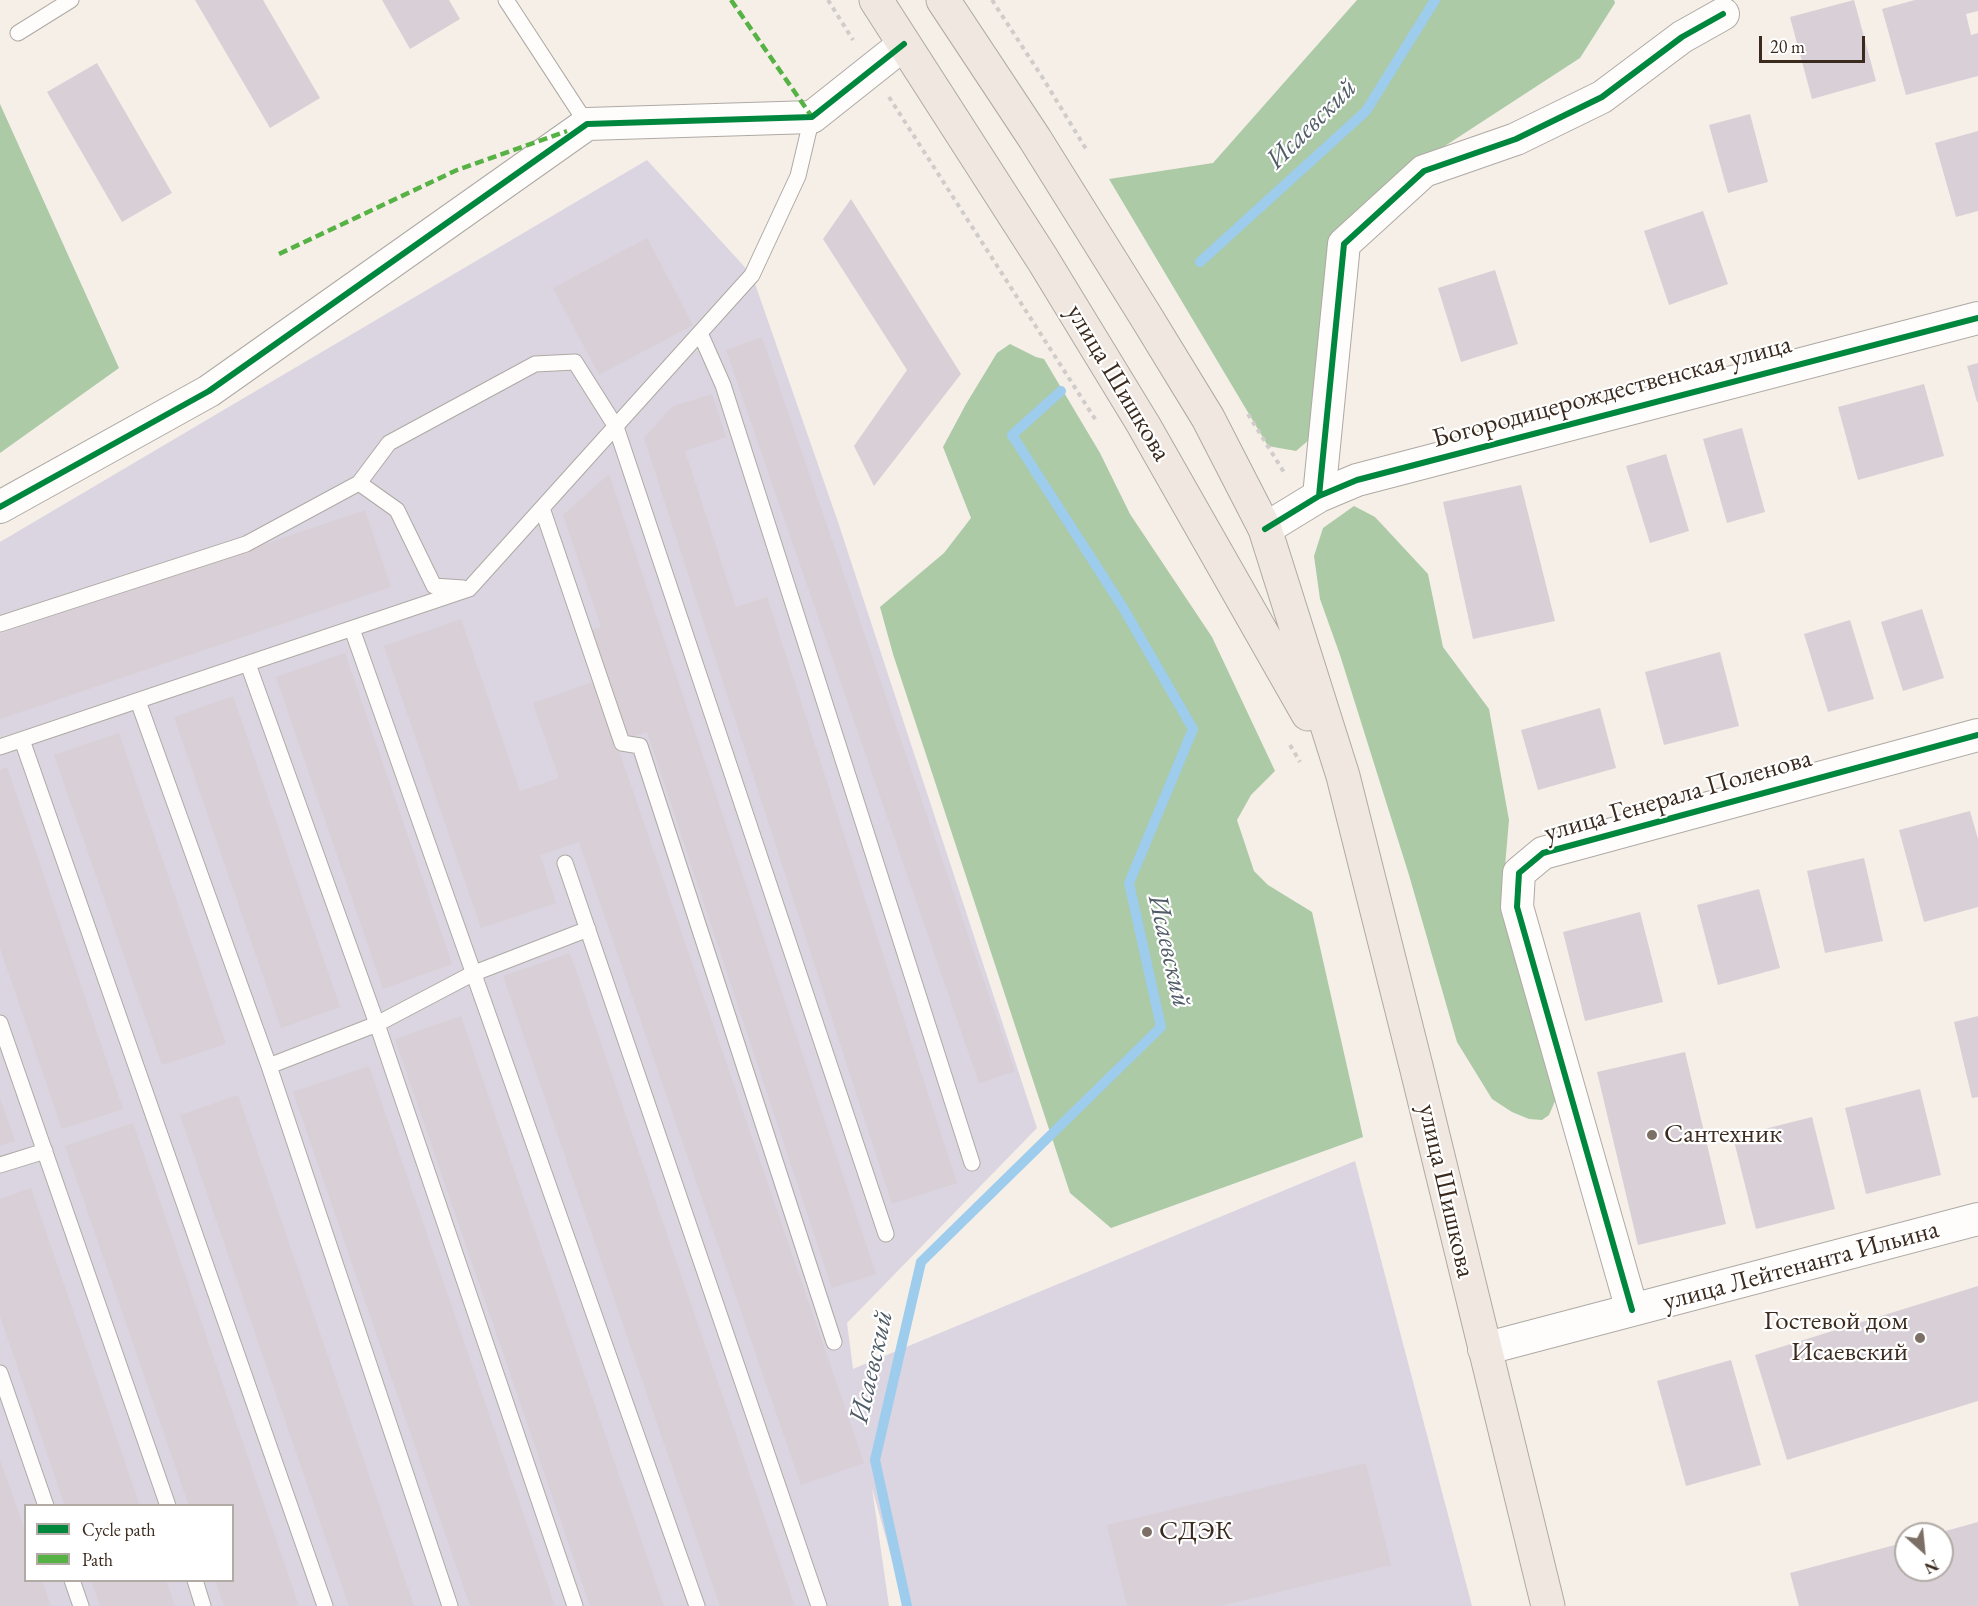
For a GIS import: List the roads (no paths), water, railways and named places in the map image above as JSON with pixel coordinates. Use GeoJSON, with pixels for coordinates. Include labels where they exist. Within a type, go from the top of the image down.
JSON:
{"type":"FeatureCollection","features":[{"type":"Feature","properties":{"kind":"main road","name":"улица Шишкова"},"geometry":{"type":"LineString","coordinates":[[876,0],[1043,260],[1143,424],[1264,633],[1343,776]]}},
{"type":"Feature","properties":{"kind":"main road","name":"улица Шишкова"},"geometry":{"type":"LineString","coordinates":[[943,0],[1035,139],[1208,418],[1266,529],[1343,776],[1548,1606]]}},
{"type":"Feature","properties":{"kind":"street"},"geometry":{"type":"LineString","coordinates":[[1319,496],[1344,244],[1424,171],[1516,139],[1602,97],[1682,38],[1723,14]]}},
{"type":"Feature","properties":{"kind":"street"},"geometry":{"type":"LineString","coordinates":[[0,507],[209,391],[587,124],[812,117],[904,44]]}},
{"type":"Feature","properties":{"kind":"street","name":"Богородицерождественская улица"},"geometry":{"type":"LineString","coordinates":[[1266,529],[1319,496],[1357,480],[1978,318]]}},
{"type":"Feature","properties":{"kind":"street","name":"улица Генерала Поленова"},"geometry":{"type":"LineString","coordinates":[[1632,1310],[1517,907],[1519,873],[1543,853],[1978,735]]}},
{"type":"Feature","properties":{"kind":"street","name":"улица Лейтенанта Ильина"},"geometry":{"type":"LineString","coordinates":[[1484,1348],[1978,1219]]}},
{"type":"Feature","properties":{"kind":"lane"},"geometry":{"type":"LineString","coordinates":[[18,33],[71,0]]}},
{"type":"Feature","properties":{"kind":"lane"},"geometry":{"type":"LineString","coordinates":[[506,0],[587,124]]}},
{"type":"Feature","properties":{"kind":"lane"},"geometry":{"type":"LineString","coordinates":[[0,747],[469,589],[752,275],[798,176],[812,117]]}},
{"type":"Feature","properties":{"kind":"lane"},"geometry":{"type":"LineString","coordinates":[[700,333],[723,385],[972,1163]]}},
{"type":"Feature","properties":{"kind":"lane"},"geometry":{"type":"LineString","coordinates":[[0,624],[246,544],[358,483],[389,443],[535,364],[575,362],[615,427],[886,1234]]}},
{"type":"Feature","properties":{"kind":"lane"},"geometry":{"type":"LineString","coordinates":[[358,483],[397,510],[434,585],[469,589]]}},
{"type":"Feature","properties":{"kind":"lane"},"geometry":{"type":"LineString","coordinates":[[542,508],[622,743],[639,746],[834,1342]]}},
{"type":"Feature","properties":{"kind":"lane"},"geometry":{"type":"LineString","coordinates":[[352,629],[697,1606]]}},
{"type":"Feature","properties":{"kind":"lane"},"geometry":{"type":"LineString","coordinates":[[248,664],[377,1024],[575,1606]]}},
{"type":"Feature","properties":{"kind":"lane"},"geometry":{"type":"LineString","coordinates":[[138,701],[270,1066],[450,1606]]}},
{"type":"Feature","properties":{"kind":"lane"},"geometry":{"type":"LineString","coordinates":[[22,740],[325,1606]]}},
{"type":"Feature","properties":{"kind":"lane"},"geometry":{"type":"LineString","coordinates":[[565,863],[819,1606]]}},
{"type":"Feature","properties":{"kind":"lane"},"geometry":{"type":"LineString","coordinates":[[270,1066],[377,1024],[472,974],[588,929]]}},
{"type":"Feature","properties":{"kind":"lane"},"geometry":{"type":"LineString","coordinates":[[0,1023],[167,1504]]}},
{"type":"Feature","properties":{"kind":"lane"},"geometry":{"type":"LineString","coordinates":[[0,1165],[45,1151]]}},
{"type":"Feature","properties":{"kind":"lane"},"geometry":{"type":"LineString","coordinates":[[0,1373],[45,1504]]}},
{"type":"Feature","properties":{"kind":"lane"},"geometry":{"type":"LineString","coordinates":[[72,1582],[81,1606]]}},
{"type":"Feature","properties":{"kind":"lane"},"geometry":{"type":"LineString","coordinates":[[195,1582],[203,1606]]}},
{"type":"Feature","properties":{"kind":"waterway","name":"Исаевский"},"geometry":{"type":"LineString","coordinates":[[1200,262],[1366,111],[1435,0]]}},
{"type":"Feature","properties":{"kind":"waterway","name":"Исаевский"},"geometry":{"type":"LineString","coordinates":[[907,1606],[875,1460],[921,1262],[1161,1027],[1129,883],[1193,729],[1122,606],[1012,435],[1061,391]]}},
{"type":"Feature","properties":{"kind":"place","name":"Сантехник"},"geometry":{"type":"Point","coordinates":[1652,1135]}},
{"type":"Feature","properties":{"kind":"place","name":"Гостевой дом Исаевский"},"geometry":{"type":"Point","coordinates":[1920,1338]}},
{"type":"Feature","properties":{"kind":"place","name":"СДЭК"},"geometry":{"type":"Point","coordinates":[1147,1532]}}]}
